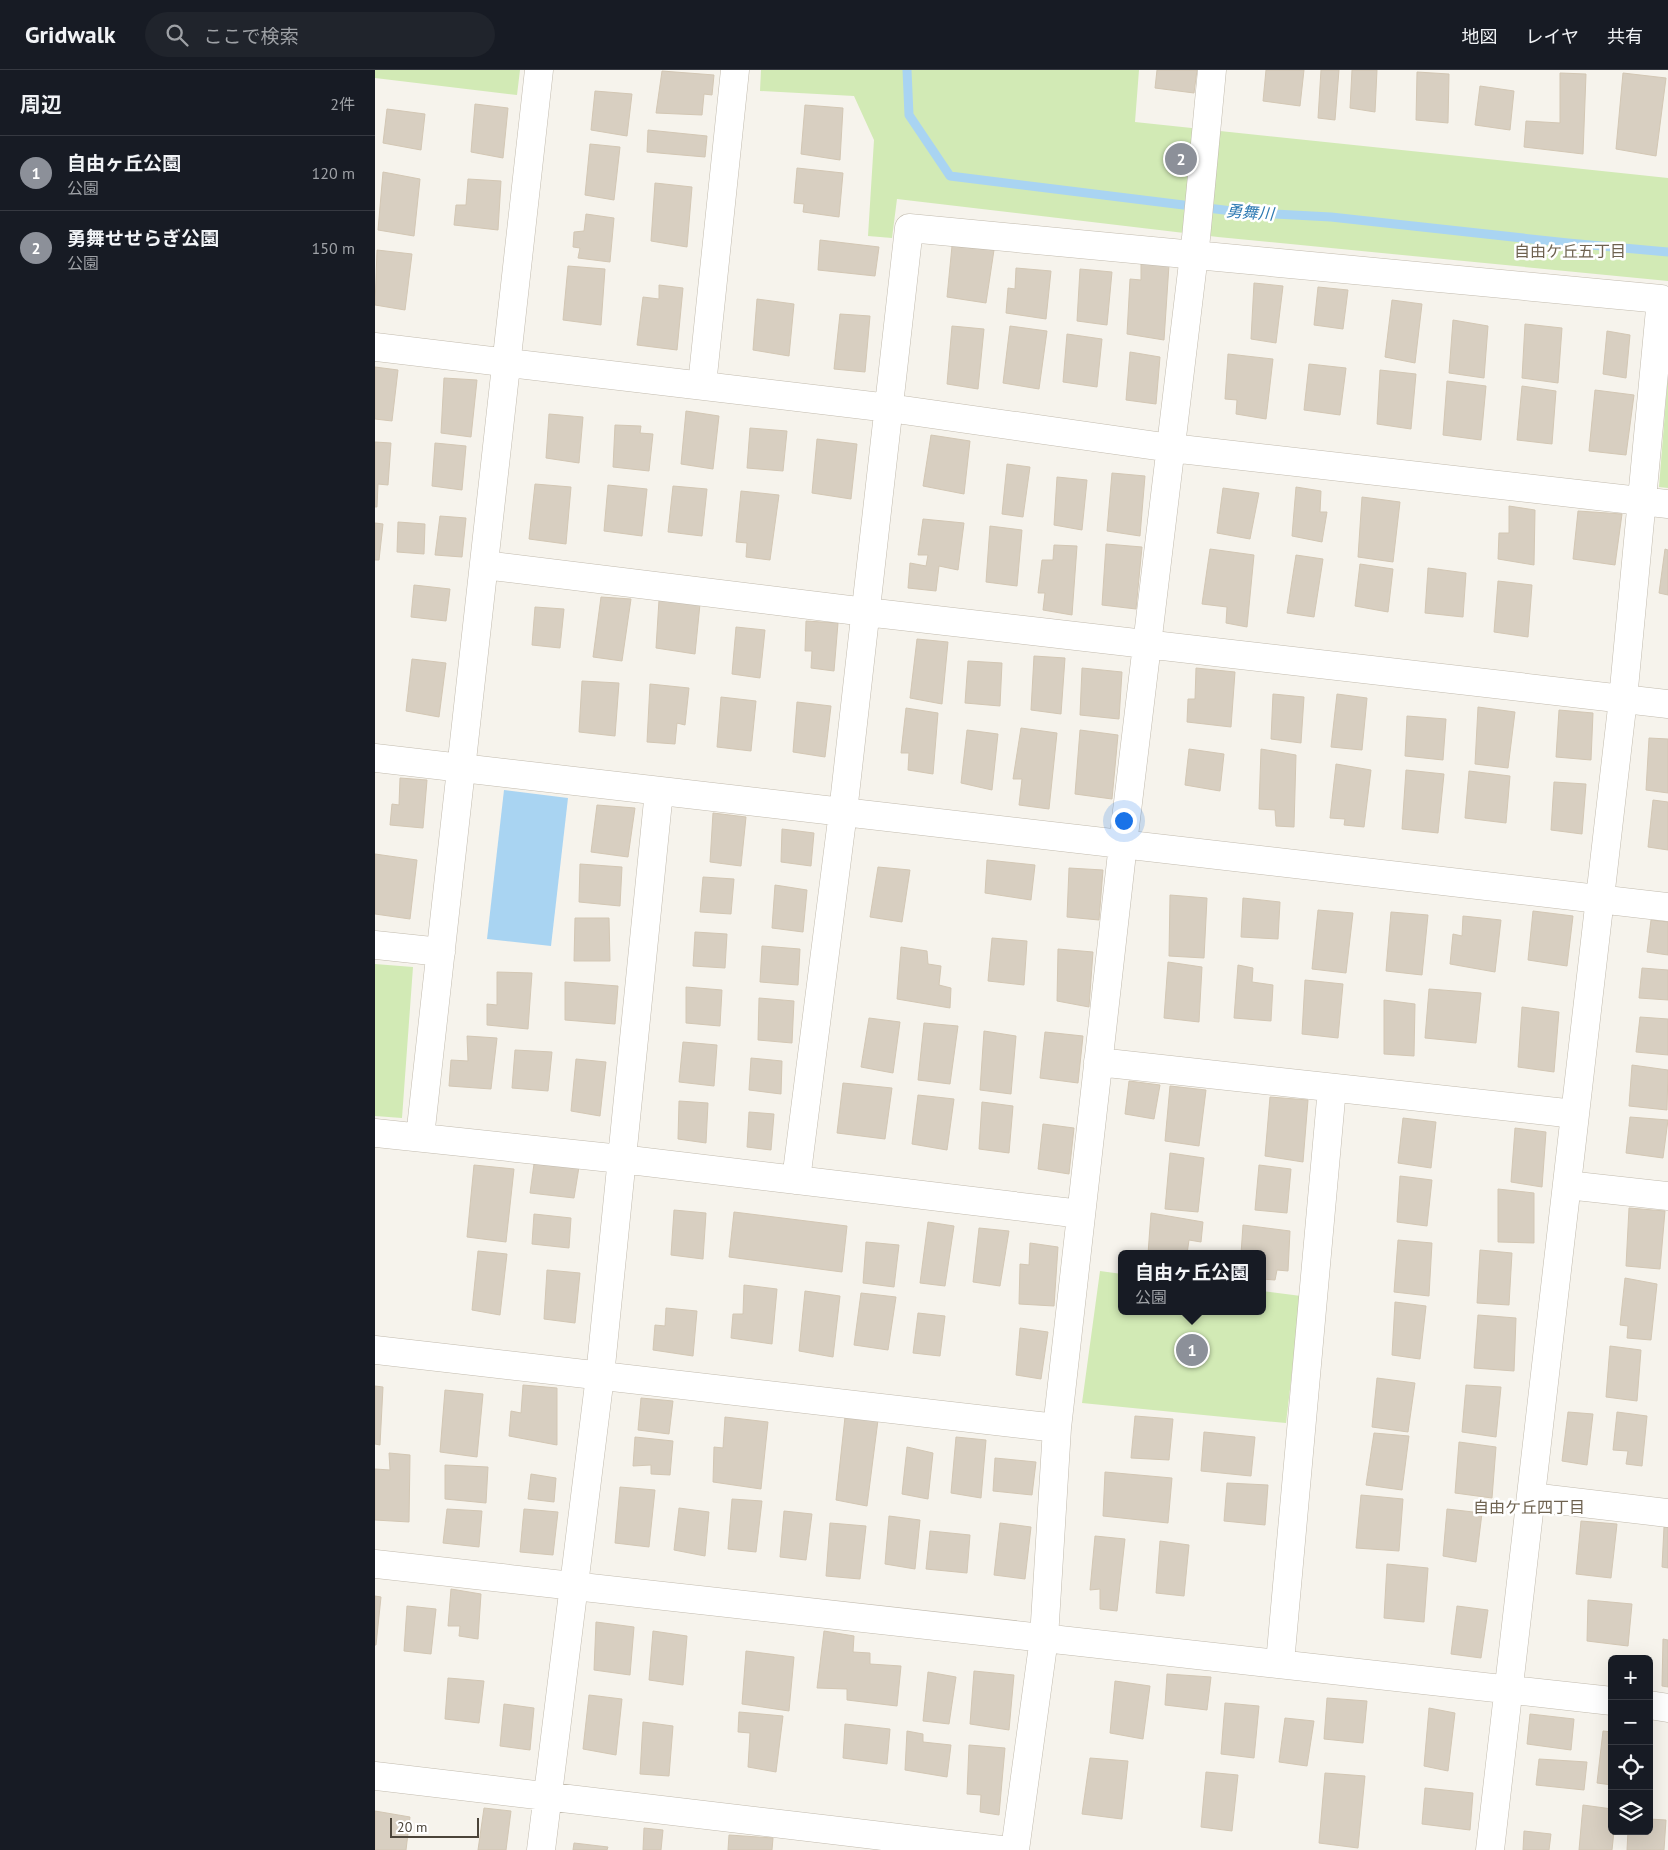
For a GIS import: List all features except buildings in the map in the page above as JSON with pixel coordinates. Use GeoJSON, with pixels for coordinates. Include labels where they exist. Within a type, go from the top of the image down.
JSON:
{"type":"FeatureCollection","features":[{"type":"Feature","properties":{"kind":"street"},"geometry":{"type":"LineString","coordinates":[[420,1137],[539,70]]}},
{"type":"Feature","properties":{"kind":"street"},"geometry":{"type":"LineString","coordinates":[[702,385],[735,70]]}},
{"type":"Feature","properties":{"kind":"street"},"geometry":{"type":"LineString","coordinates":[[1015,1850],[1044,1638],[1057,1428],[1123,844],[1195,246],[1212,70]]}},
{"type":"Feature","properties":{"kind":"street"},"geometry":{"type":"LineString","coordinates":[[796,1180],[843,812],[909,228],[1195,246],[1661,299],[1655,503],[1623,699],[1490,1850]]}},
{"type":"Feature","properties":{"kind":"street"},"geometry":{"type":"LineString","coordinates":[[375,347],[889,408],[1171,448],[1655,503]]}},
{"type":"Feature","properties":{"kind":"street"},"geometry":{"type":"LineString","coordinates":[[484,565],[866,612],[1668,704]]}},
{"type":"Feature","properties":{"kind":"street"},"geometry":{"type":"LineString","coordinates":[[375,758],[1668,907]]}},
{"type":"Feature","properties":{"kind":"street"},"geometry":{"type":"LineString","coordinates":[[541,1850],[599,1376],[659,791]]}},
{"type":"Feature","properties":{"kind":"street"},"geometry":{"type":"LineString","coordinates":[[375,946],[441,952]]}},
{"type":"Feature","properties":{"kind":"street"},"geometry":{"type":"LineString","coordinates":[[1099,1062],[1575,1114]]}},
{"type":"Feature","properties":{"kind":"street"},"geometry":{"type":"LineString","coordinates":[[1280,1663],[1332,1088]]}},
{"type":"Feature","properties":{"kind":"street"},"geometry":{"type":"LineString","coordinates":[[375,1133],[621,1159],[1081,1214]]}},
{"type":"Feature","properties":{"kind":"street"},"geometry":{"type":"LineString","coordinates":[[1567,1185],[1668,1196]]}},
{"type":"Feature","properties":{"kind":"street"},"geometry":{"type":"LineString","coordinates":[[375,1350],[1057,1428]]}},
{"type":"Feature","properties":{"kind":"street"},"geometry":{"type":"LineString","coordinates":[[1531,1497],[1668,1513]]}},
{"type":"Feature","properties":{"kind":"street"},"geometry":{"type":"LineString","coordinates":[[375,1564],[1608,1700]]}},
{"type":"Feature","properties":{"kind":"street"},"geometry":{"type":"LineString","coordinates":[[1653,1706],[1668,1708]]}},
{"type":"Feature","properties":{"kind":"street"},"geometry":{"type":"LineString","coordinates":[[375,1776],[1001,1850]]}},
{"type":"Feature","properties":{"kind":"green space"},"geometry":{"type":"Polygon","coordinates":[[[375,70],[520,70],[517,95],[375,78],[375,70]]]}},
{"type":"Feature","properties":{"kind":"green space"},"geometry":{"type":"Polygon","coordinates":[[[761,70],[1139,70],[1135,122],[1668,178],[1668,281],[1218,237],[897,199],[892,238],[868,236],[874,140],[854,96],[760,91],[761,70]]]}},
{"type":"Feature","properties":{"kind":"green space"},"geometry":{"type":"Polygon","coordinates":[[[1668,374],[1668,488],[1659,487],[1668,374]]]}},
{"type":"Feature","properties":{"kind":"green space"},"geometry":{"type":"Polygon","coordinates":[[[375,964],[413,967],[402,1118],[375,1116],[375,964]]]}},
{"type":"Feature","properties":{"kind":"green space"},"geometry":{"type":"Polygon","coordinates":[[[1100,1271],[1118,1273],[1118,1315],[1266,1315],[1266,1292],[1301,1296],[1286,1423],[1082,1403],[1100,1271]]]}},
{"type":"Feature","properties":{"kind":"water"},"geometry":{"type":"Polygon","coordinates":[[[504,790],[568,798],[551,946],[487,939],[504,790]]]}},
{"type":"Feature","properties":{"kind":"waterway","name":"勇舞川"},"geometry":{"type":"LineString","coordinates":[[907,70],[909,115],[950,176],[1240,212],[1331,217],[1668,252]]}},
{"type":"Feature","properties":{"kind":"place","name":"勇舞せせらぎ公園"},"geometry":{"type":"Point","coordinates":[1181,159]}},
{"type":"Feature","properties":{"kind":"place","name":"自由ヶ丘公園"},"geometry":{"type":"Point","coordinates":[1192,1350]}},
{"type":"Feature","properties":{"kind":"district","name":"自由ケ丘五丁目"},"geometry":{"type":"Point","coordinates":[1570,251]}},
{"type":"Feature","properties":{"kind":"district","name":"自由ケ丘四丁目"},"geometry":{"type":"Point","coordinates":[1529,1507]}}]}
